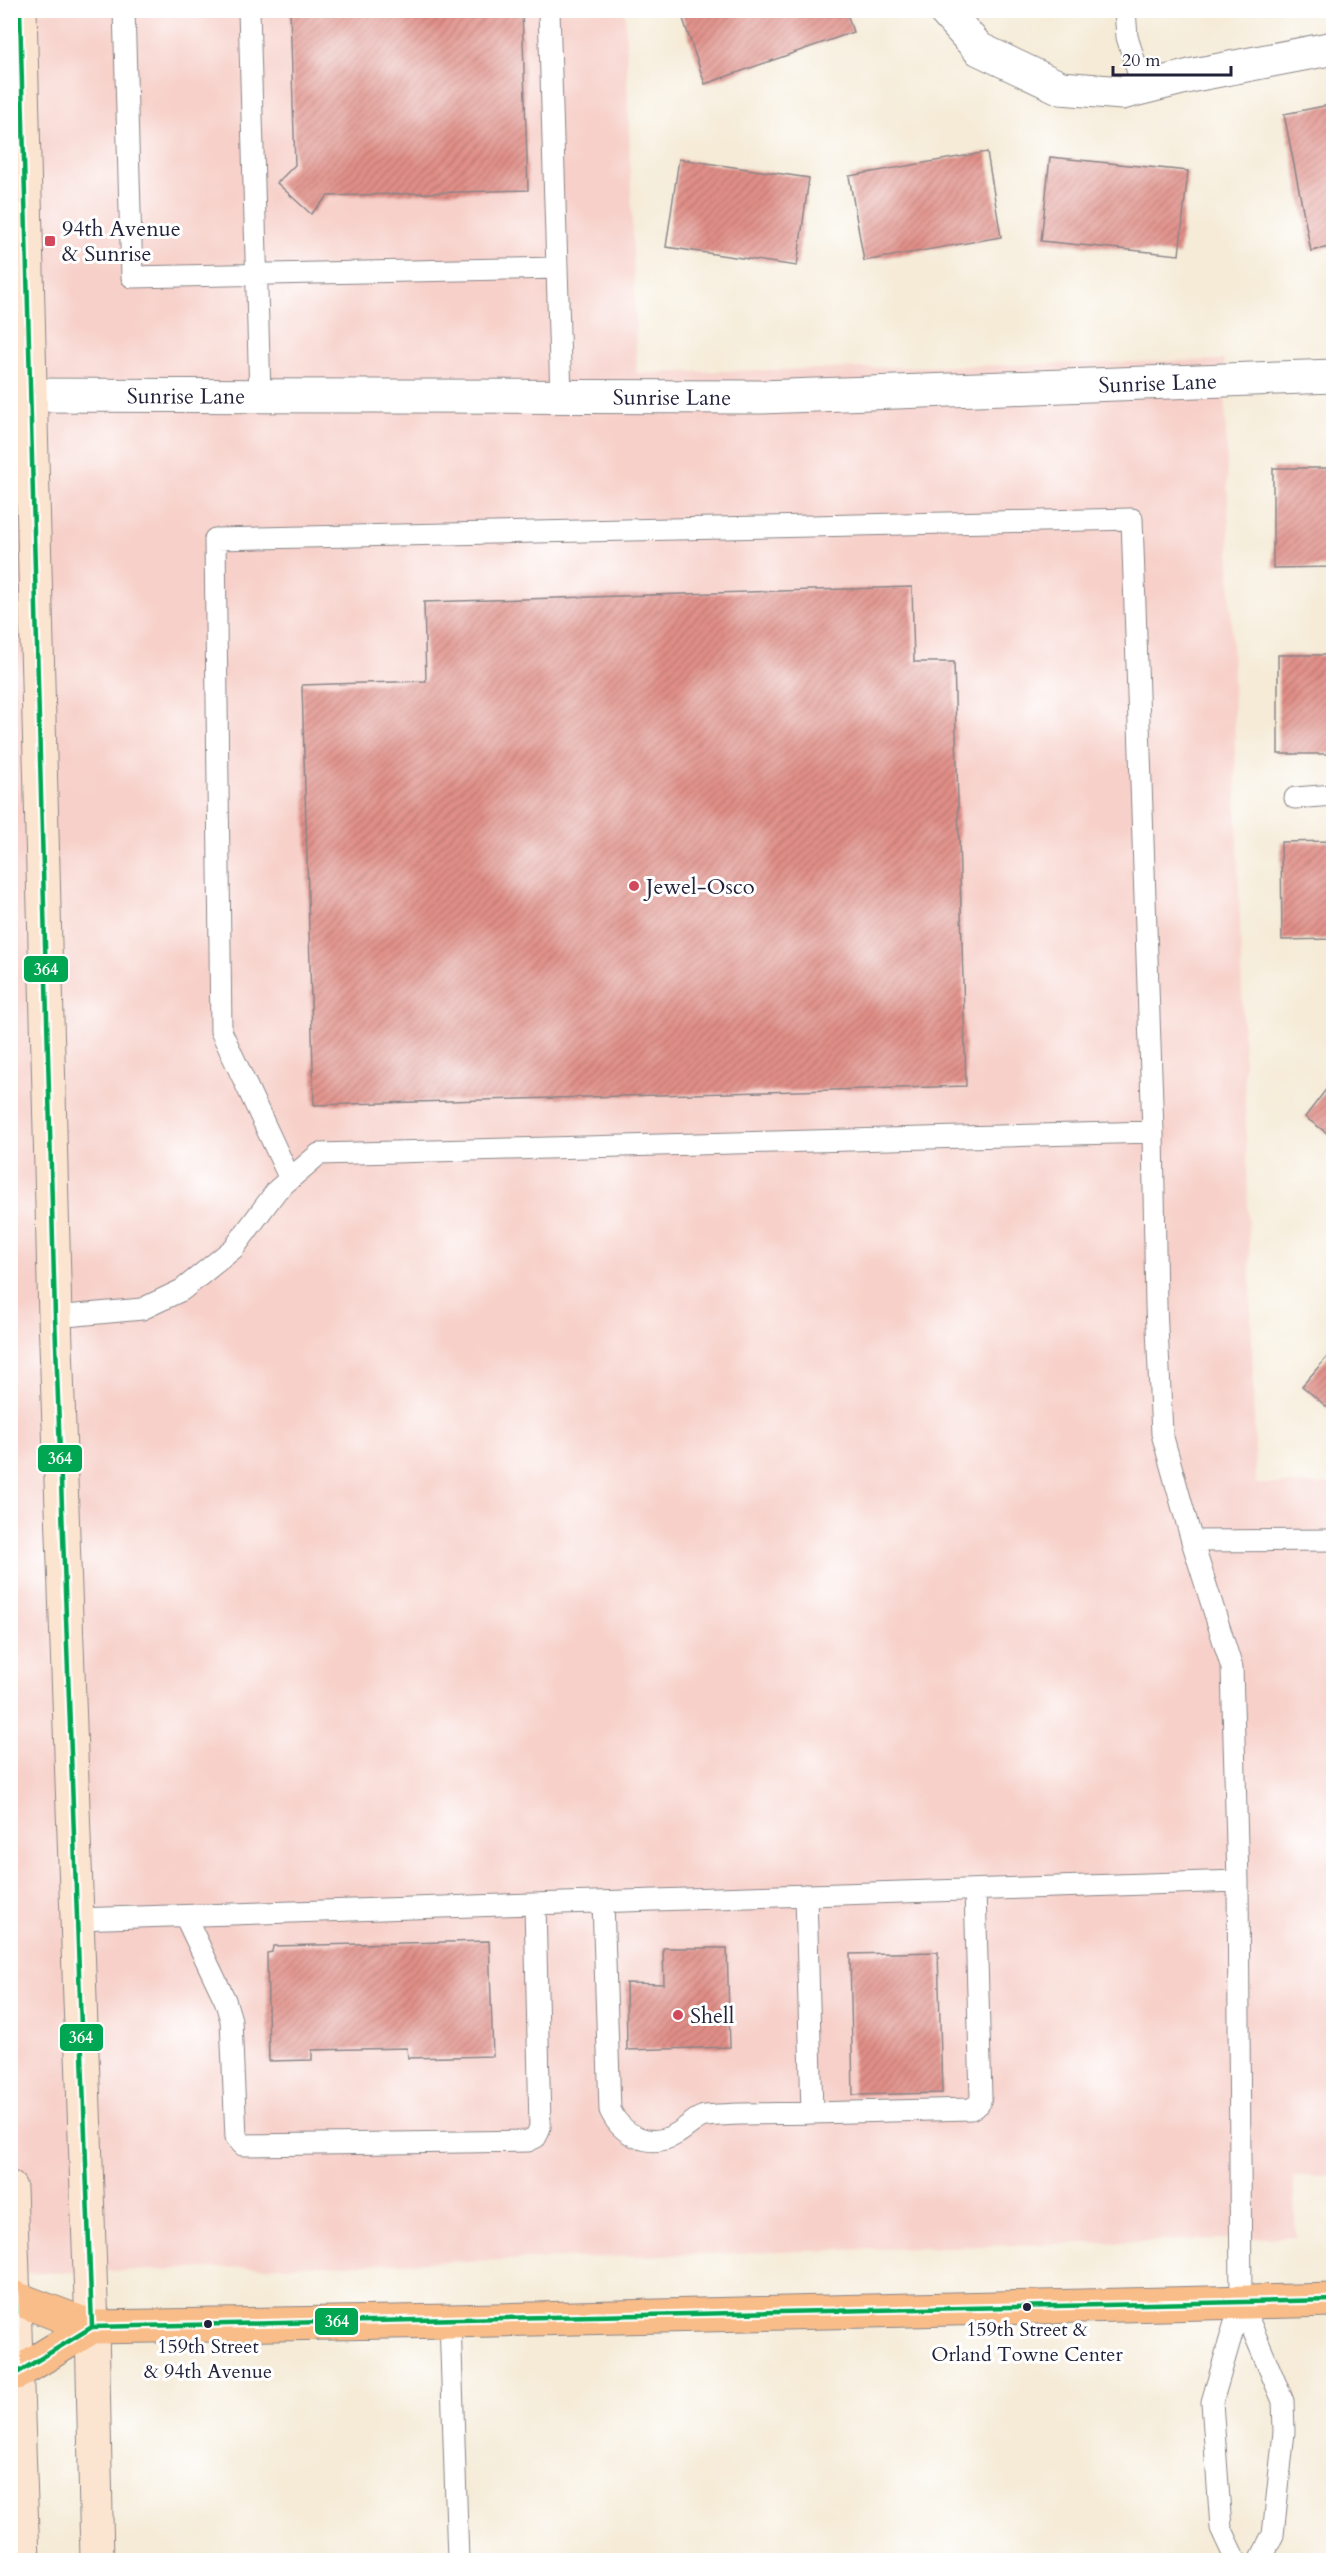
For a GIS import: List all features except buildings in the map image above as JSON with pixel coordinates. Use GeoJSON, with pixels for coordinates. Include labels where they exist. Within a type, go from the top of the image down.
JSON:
{"type":"FeatureCollection","features":[{"type":"Feature","properties":{"kind":"main road"},"geometry":{"type":"LineString","coordinates":[[12,2296],[92,2327],[1334,2300]]}},
{"type":"Feature","properties":{"kind":"main road"},"geometry":{"type":"LineString","coordinates":[[14,2373],[92,2327]]}},
{"type":"Feature","properties":{"kind":"street"},"geometry":{"type":"LineString","coordinates":[[20,10],[21,395],[92,2327],[97,2560]]}},
{"type":"Feature","properties":{"kind":"street"},"geometry":{"type":"LineString","coordinates":[[944,10],[979,49],[1061,88],[1122,93],[1334,48]]}},
{"type":"Feature","properties":{"kind":"street","name":"Sunrise Lane"},"geometry":{"type":"LineString","coordinates":[[21,395],[772,396],[1334,376]]}},
{"type":"Feature","properties":{"kind":"street"},"geometry":{"type":"LineString","coordinates":[[10,2188],[19,2544]]}},
{"type":"Feature","properties":{"kind":"lane"},"geometry":{"type":"LineString","coordinates":[[124,10],[132,277],[557,268]]}},
{"type":"Feature","properties":{"kind":"lane"},"geometry":{"type":"LineString","coordinates":[[249,10],[260,396]]}},
{"type":"Feature","properties":{"kind":"lane"},"geometry":{"type":"LineString","coordinates":[[549,10],[561,397]]}},
{"type":"Feature","properties":{"kind":"lane"},"geometry":{"type":"LineString","coordinates":[[1125,10],[1127,37],[1143,88]]}},
{"type":"Feature","properties":{"kind":"lane"},"geometry":{"type":"LineString","coordinates":[[290,1179],[221,1031],[215,539],[1132,519],[1153,1132],[1156,1306],[1162,1434],[1192,1541],[1233,1668],[1238,1881],[1241,2302],[1212,2402],[1221,2528],[1236,2560]]}},
{"type":"Feature","properties":{"kind":"lane"},"geometry":{"type":"LineString","coordinates":[[1295,798],[1334,795]]}},
{"type":"Feature","properties":{"kind":"lane"},"geometry":{"type":"LineString","coordinates":[[55,1317],[142,1309],[182,1290],[234,1248],[277,1190],[319,1154],[1153,1132]]}},
{"type":"Feature","properties":{"kind":"lane"},"geometry":{"type":"LineString","coordinates":[[1192,1541],[1334,1540]]}},
{"type":"Feature","properties":{"kind":"lane"},"geometry":{"type":"LineString","coordinates":[[76,1919],[1238,1881]]}},
{"type":"Feature","properties":{"kind":"lane"},"geometry":{"type":"LineString","coordinates":[[603,1902],[610,2110],[617,2125],[629,2135],[645,2139],[676,2135],[702,2116],[971,2109],[979,2104],[981,2097],[975,1890]]}},
{"type":"Feature","properties":{"kind":"lane"},"geometry":{"type":"LineString","coordinates":[[806,1895],[812,2113]]}},
{"type":"Feature","properties":{"kind":"lane"},"geometry":{"type":"LineString","coordinates":[[185,1916],[225,2000],[231,2020],[236,2137],[243,2145],[528,2140],[536,2137],[540,2127],[535,1904]]}},
{"type":"Feature","properties":{"kind":"lane"},"geometry":{"type":"LineString","coordinates":[[1241,2302],[1283,2401],[1284,2432],[1274,2535],[1260,2560]]}},
{"type":"Feature","properties":{"kind":"lane"},"geometry":{"type":"LineString","coordinates":[[450,2321],[458,2560]]}},
{"type":"Feature","properties":{"kind":"shaded area"},"geometry":{"type":"Polygon","coordinates":[[[10,11],[625,11],[637,373],[1224,360],[1256,1484],[1334,1484],[1333,2176],[1293,2176],[1296,2237],[11,2274],[10,11]]]}},
{"type":"Feature","properties":{"kind":"transit line","name":"364"},"geometry":{"type":"LineString","coordinates":[[20,10],[55,1317],[92,2327]]}},
{"type":"Feature","properties":{"kind":"transit line","name":"364"},"geometry":{"type":"LineString","coordinates":[[10,2201],[17,2373]]}},
{"type":"Feature","properties":{"kind":"transit line","name":"364"},"geometry":{"type":"LineString","coordinates":[[17,2373],[92,2327],[1334,2300]]}},
{"type":"Feature","properties":{"kind":"place","name":"94th Avenue & Sunrise"},"geometry":{"type":"Point","coordinates":[50,241]}},
{"type":"Feature","properties":{"kind":"place","name":"Jewel-Osco"},"geometry":{"type":"Point","coordinates":[634,886]}},
{"type":"Feature","properties":{"kind":"place","name":"Shell"},"geometry":{"type":"Point","coordinates":[678,2015]}},
{"type":"Feature","properties":{"kind":"place","name":"159th Street & Orland Towne Center"},"geometry":{"type":"Point","coordinates":[1027,2307]}},
{"type":"Feature","properties":{"kind":"place","name":"159th Street & 94th Avenue"},"geometry":{"type":"Point","coordinates":[208,2324]}}]}
